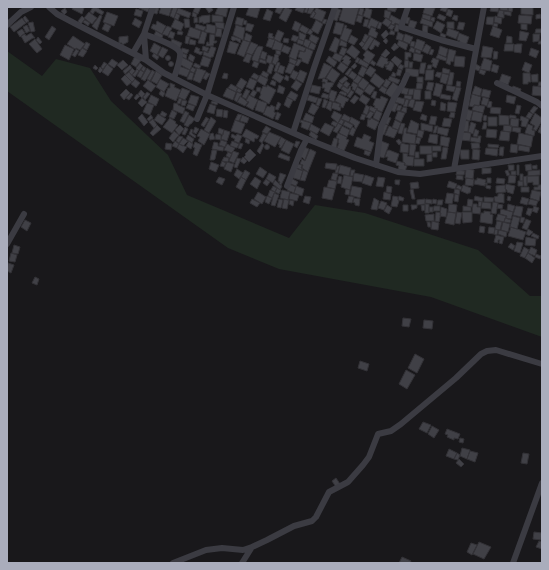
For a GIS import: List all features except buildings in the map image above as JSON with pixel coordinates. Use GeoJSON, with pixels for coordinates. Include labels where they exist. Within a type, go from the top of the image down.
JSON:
{"type":"FeatureCollection","features":[{"type":"Feature","properties":{"kind":"street"},"geometry":{"type":"LineString","coordinates":[[7,26],[21,12],[31,7]]}},
{"type":"Feature","properties":{"kind":"street"},"geometry":{"type":"LineString","coordinates":[[49,7],[57,14],[146,60],[174,78],[207,96],[307,139],[398,172],[412,174],[542,156]]}},
{"type":"Feature","properties":{"kind":"street"},"geometry":{"type":"LineString","coordinates":[[133,53],[144,34],[153,7]]}},
{"type":"Feature","properties":{"kind":"street"},"geometry":{"type":"LineString","coordinates":[[198,119],[207,96],[234,7]]}},
{"type":"Feature","properties":{"kind":"street"},"geometry":{"type":"LineString","coordinates":[[293,133],[335,7]]}},
{"type":"Feature","properties":{"kind":"street"},"geometry":{"type":"LineString","coordinates":[[408,7],[400,27],[476,49]]}},
{"type":"Feature","properties":{"kind":"street"},"geometry":{"type":"LineString","coordinates":[[454,168],[484,7]]}},
{"type":"Feature","properties":{"kind":"street"},"geometry":{"type":"LineString","coordinates":[[144,34],[146,60]]}},
{"type":"Feature","properties":{"kind":"street"},"geometry":{"type":"LineString","coordinates":[[144,34],[178,49],[180,54],[174,78]]}},
{"type":"Feature","properties":{"kind":"street"},"geometry":{"type":"LineString","coordinates":[[376,165],[381,127],[394,98],[407,75]]}},
{"type":"Feature","properties":{"kind":"street"},"geometry":{"type":"LineString","coordinates":[[497,83],[537,102],[542,106]]}},
{"type":"Feature","properties":{"kind":"street"},"geometry":{"type":"LineString","coordinates":[[287,186],[301,150],[307,139]]}},
{"type":"Feature","properties":{"kind":"street"},"geometry":{"type":"LineString","coordinates":[[7,244],[24,214]]}},
{"type":"Feature","properties":{"kind":"street"},"geometry":{"type":"LineString","coordinates":[[173,563],[206,550],[222,548],[243,550],[268,540],[294,526],[312,521],[319,512],[329,492],[348,482],[363,466],[369,457],[378,434],[391,431],[401,424],[456,378],[480,354],[487,351],[496,350],[542,364]]}},
{"type":"Feature","properties":{"kind":"street"},"geometry":{"type":"LineString","coordinates":[[513,563],[542,483]]}},
{"type":"Feature","properties":{"kind":"street"},"geometry":{"type":"LineString","coordinates":[[242,563],[252,547]]}},
{"type":"Feature","properties":{"kind":"shaded area"},"geometry":{"type":"Polygon","coordinates":[[[7,51],[42,76],[56,59],[90,68],[111,101],[168,155],[187,195],[289,238],[315,205],[365,213],[478,250],[530,296],[542,296],[542,337],[431,297],[279,269],[228,248],[7,91],[7,51]]]}}]}
